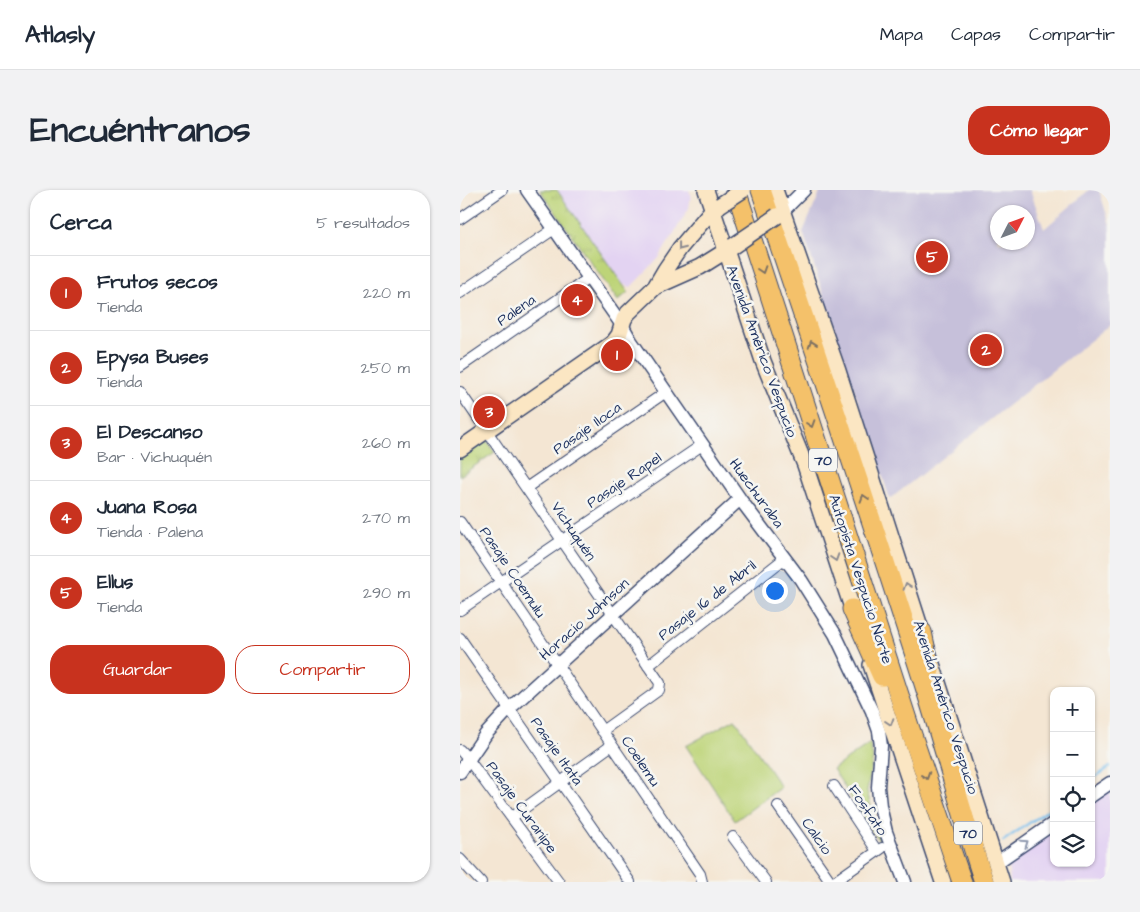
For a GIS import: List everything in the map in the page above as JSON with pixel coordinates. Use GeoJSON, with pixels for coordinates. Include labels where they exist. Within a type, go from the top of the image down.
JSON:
{"type":"FeatureCollection","features":[{"type":"Feature","properties":{"kind":"highway","name":"Autopista Vespucio Norte"},"geometry":{"type":"LineString","coordinates":[[736,190],[910,729],[962,882]]}},
{"type":"Feature","properties":{"kind":"highway","name":"Autopista Vespucio Norte"},"geometry":{"type":"LineString","coordinates":[[761,190],[880,544],[984,882]]}},
{"type":"Feature","properties":{"kind":"highway"},"geometry":{"type":"LineString","coordinates":[[852,609],[885,684],[910,729]]}},
{"type":"Feature","properties":{"kind":"highway"},"geometry":{"type":"LineString","coordinates":[[922,632],[955,791]]}},
{"type":"Feature","properties":{"kind":"main road","name":"Avenida Américo Vespucio"},"geometry":{"type":"LineString","coordinates":[[706,190],[716,208],[729,249],[736,282],[770,380],[804,465],[943,882]]}},
{"type":"Feature","properties":{"kind":"main road"},"geometry":{"type":"LineString","coordinates":[[460,449],[610,346],[619,335],[628,313],[655,287],[680,248],[716,208],[743,190]]}},
{"type":"Feature","properties":{"kind":"main road","name":"Avenida Américo Vespucio"},"geometry":{"type":"LineString","coordinates":[[775,190],[780,214],[838,370],[1002,882]]}},
{"type":"Feature","properties":{"kind":"main road"},"geometry":{"type":"LineString","coordinates":[[655,287],[700,266],[729,249],[780,214]]}},
{"type":"Feature","properties":{"kind":"main road"},"geometry":{"type":"LineString","coordinates":[[700,266],[710,266],[719,269],[736,282]]}},
{"type":"Feature","properties":{"kind":"street"},"geometry":{"type":"LineString","coordinates":[[460,219],[502,190]]}},
{"type":"Feature","properties":{"kind":"street","name":"Huechuraba"},"geometry":{"type":"LineString","coordinates":[[527,190],[622,325],[702,445],[814,599],[835,634],[876,721],[881,746],[878,787],[880,806],[890,842],[905,882]]}},
{"type":"Feature","properties":{"kind":"street"},"geometry":{"type":"LineString","coordinates":[[780,214],[804,190]]}},
{"type":"Feature","properties":{"kind":"street"},"geometry":{"type":"LineString","coordinates":[[460,293],[554,229]]}},
{"type":"Feature","properties":{"kind":"street","name":"Palena"},"geometry":{"type":"LineString","coordinates":[[460,367],[589,278]]}},
{"type":"Feature","properties":{"kind":"street","name":"Vichuquén"},"geometry":{"type":"LineString","coordinates":[[460,392],[660,683],[661,688],[657,692],[602,731]]}},
{"type":"Feature","properties":{"kind":"street","name":"Pasaje Iloca"},"geometry":{"type":"LineString","coordinates":[[526,488],[666,392]]}},
{"type":"Feature","properties":{"kind":"street","name":"Pasaje Rapel"},"geometry":{"type":"LineString","coordinates":[[460,610],[702,445]]}},
{"type":"Feature","properties":{"kind":"street","name":"Horacio Johnson"},"geometry":{"type":"LineString","coordinates":[[460,772],[464,754],[509,709],[740,499]]}},
{"type":"Feature","properties":{"kind":"street","name":"Pasaje Coemulu"},"geometry":{"type":"LineString","coordinates":[[460,522],[558,664]]}},
{"type":"Feature","properties":{"kind":"street","name":"Pasaje 16 de Abril"},"geometry":{"type":"LineString","coordinates":[[648,666],[785,558]]}},
{"type":"Feature","properties":{"kind":"street","name":"Pasaje Itata"},"geometry":{"type":"LineString","coordinates":[[460,638],[630,882]]}},
{"type":"Feature","properties":{"kind":"street","name":"Coelemu"},"geometry":{"type":"LineString","coordinates":[[558,664],[701,878]]}},
{"type":"Feature","properties":{"kind":"street"},"geometry":{"type":"LineString","coordinates":[[510,816],[612,745]]}},
{"type":"Feature","properties":{"kind":"street","name":"Pasaje Curanipe"},"geometry":{"type":"LineString","coordinates":[[464,754],[559,882]]}},
{"type":"Feature","properties":{"kind":"street"},"geometry":{"type":"LineString","coordinates":[[1095,793],[1110,783]]}},
{"type":"Feature","properties":{"kind":"street","name":"Fosfato"},"geometry":{"type":"LineString","coordinates":[[834,786],[877,851]]}},
{"type":"Feature","properties":{"kind":"street","name":"Calcio"},"geometry":{"type":"LineString","coordinates":[[778,806],[832,882]]}},
{"type":"Feature","properties":{"kind":"street"},"geometry":{"type":"LineString","coordinates":[[996,863],[1050,826]]}},
{"type":"Feature","properties":{"kind":"street"},"geometry":{"type":"LineString","coordinates":[[733,837],[766,882]]}},
{"type":"Feature","properties":{"kind":"street"},"geometry":{"type":"LineString","coordinates":[[832,882],[890,842]]}},
{"type":"Feature","properties":{"kind":"street"},"geometry":{"type":"LineString","coordinates":[[460,859],[475,880]]}},
{"type":"Feature","properties":{"kind":"shaded area"},"geometry":{"type":"Polygon","coordinates":[[[557,190],[689,190],[691,195],[689,208],[659,258],[631,287],[622,284],[557,190]]]}},
{"type":"Feature","properties":{"kind":"shaded area"},"geometry":{"type":"Polygon","coordinates":[[[821,190],[1030,190],[1044,229],[1089,190],[1099,190],[1110,225],[1110,325],[890,499],[803,232],[821,190]]]}},
{"type":"Feature","properties":{"kind":"shaded area"},"geometry":{"type":"Polygon","coordinates":[[[1110,785],[1110,882],[1010,882],[1008,862],[1050,830],[1050,867],[1095,867],[1095,796],[1110,785]]]}},
{"type":"Feature","properties":{"kind":"green space"},"geometry":{"type":"Polygon","coordinates":[[[540,190],[557,190],[628,292],[618,301],[540,190]]]}},
{"type":"Feature","properties":{"kind":"green space"},"geometry":{"type":"Polygon","coordinates":[[[485,438],[495,452],[460,476],[460,455],[485,438]]]}},
{"type":"Feature","properties":{"kind":"green space"},"geometry":{"type":"Polygon","coordinates":[[[735,719],[781,787],[735,821],[686,746],[735,719]]]}},
{"type":"Feature","properties":{"kind":"green space"},"geometry":{"type":"Polygon","coordinates":[[[870,743],[873,758],[867,791],[881,844],[833,769],[870,743]]]}},
{"type":"Feature","properties":{"kind":"waterway"},"geometry":{"type":"LineString","coordinates":[[1095,777],[1110,767]]}},
{"type":"Feature","properties":{"kind":"waterway"},"geometry":{"type":"LineString","coordinates":[[1003,841],[1050,809]]}},
{"type":"Feature","properties":{"kind":"place","name":"Ellus"},"geometry":{"type":"Point","coordinates":[932,257]}},
{"type":"Feature","properties":{"kind":"place","name":"Juana Rosa"},"geometry":{"type":"Point","coordinates":[577,300]}},
{"type":"Feature","properties":{"kind":"place","name":"Epysa Buses"},"geometry":{"type":"Point","coordinates":[986,350]}},
{"type":"Feature","properties":{"kind":"place","name":"Frutos secos"},"geometry":{"type":"Point","coordinates":[617,355]}},
{"type":"Feature","properties":{"kind":"place","name":"El Descanso"},"geometry":{"type":"Point","coordinates":[489,412]}}]}
